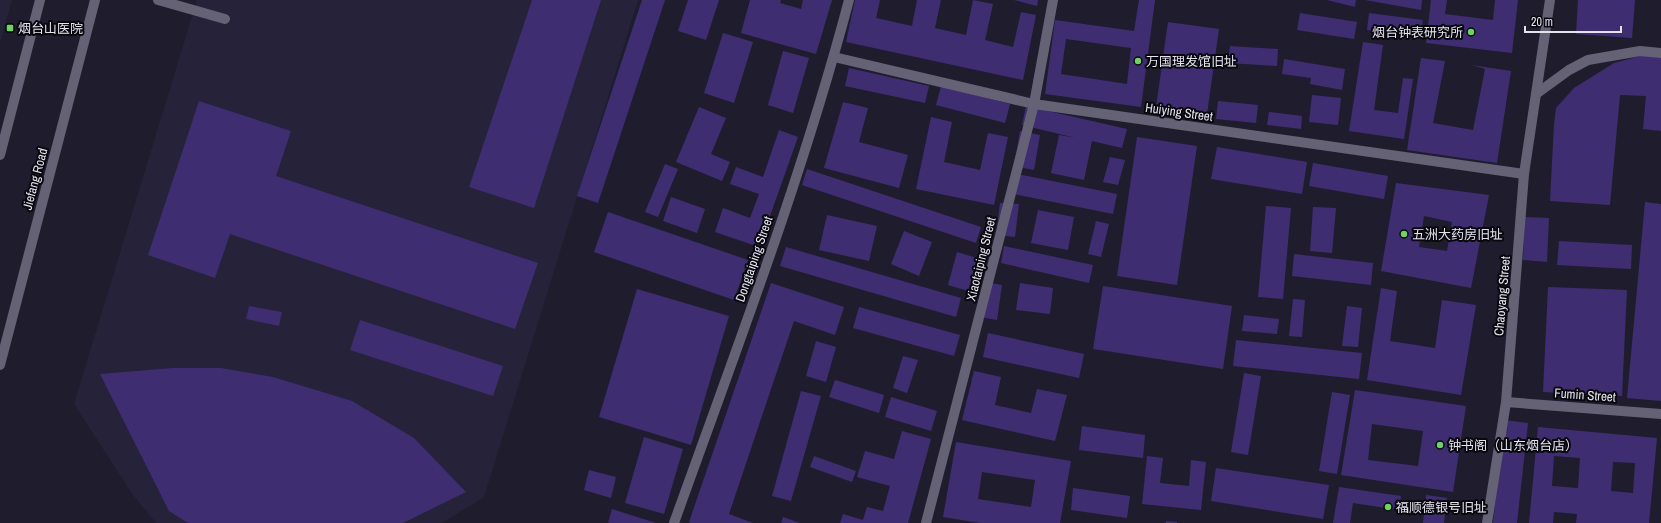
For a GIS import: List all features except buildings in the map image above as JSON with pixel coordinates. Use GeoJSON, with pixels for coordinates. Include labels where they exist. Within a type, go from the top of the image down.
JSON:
{"type":"FeatureCollection","features":[{"type":"Feature","properties":{"kind":"street"},"geometry":{"type":"LineString","coordinates":[[0,155],[40,0]]}},
{"type":"Feature","properties":{"kind":"street","name":"Jiefang Road"},"geometry":{"type":"LineString","coordinates":[[0,365],[95,0]]}},
{"type":"Feature","properties":{"kind":"street"},"geometry":{"type":"LineString","coordinates":[[158,0],[225,19]]}},
{"type":"Feature","properties":{"kind":"street","name":"Dongtaiping Street"},"geometry":{"type":"LineString","coordinates":[[674,523],[767,262],[834,57],[849,0]]}},
{"type":"Feature","properties":{"kind":"street","name":"Xiaotaiping Street"},"geometry":{"type":"LineString","coordinates":[[926,523],[1034,104],[1053,0]]}},
{"type":"Feature","properties":{"kind":"street","name":"Chaoyang Street"},"geometry":{"type":"LineString","coordinates":[[1487,523],[1506,402],[1524,174],[1550,0]]}},
{"type":"Feature","properties":{"kind":"street"},"geometry":{"type":"LineString","coordinates":[[1536,94],[1569,70],[1588,60],[1640,51],[1661,53]]}},
{"type":"Feature","properties":{"kind":"street","name":"Huiying Street"},"geometry":{"type":"LineString","coordinates":[[834,57],[1034,104],[1524,174]]}},
{"type":"Feature","properties":{"kind":"street","name":"Fumin Street"},"geometry":{"type":"LineString","coordinates":[[1506,402],[1661,414]]}},
{"type":"Feature","properties":{"kind":"shaded area"},"geometry":{"type":"Polygon","coordinates":[[[0,0],[12,0],[0,43],[0,0]]]}},
{"type":"Feature","properties":{"kind":"shaded area"},"geometry":{"type":"Polygon","coordinates":[[[197,0],[638,0],[484,497],[442,523],[156,523],[133,495],[74,404],[197,0]]]}},
{"type":"Feature","properties":{"kind":"place","name":"烟台山医院"},"geometry":{"type":"Point","coordinates":[10,28]}},
{"type":"Feature","properties":{"kind":"place","name":"烟台钟表研究所"},"geometry":{"type":"Point","coordinates":[1471,32]}},
{"type":"Feature","properties":{"kind":"place","name":"万国理发馆旧址"},"geometry":{"type":"Point","coordinates":[1138,61]}},
{"type":"Feature","properties":{"kind":"place","name":"五洲大药房旧址"},"geometry":{"type":"Point","coordinates":[1404,234]}},
{"type":"Feature","properties":{"kind":"place","name":"钟书阁（山东烟台店）"},"geometry":{"type":"Point","coordinates":[1440,445]}},
{"type":"Feature","properties":{"kind":"place","name":"福顺德银号旧址"},"geometry":{"type":"Point","coordinates":[1388,507]}}]}
